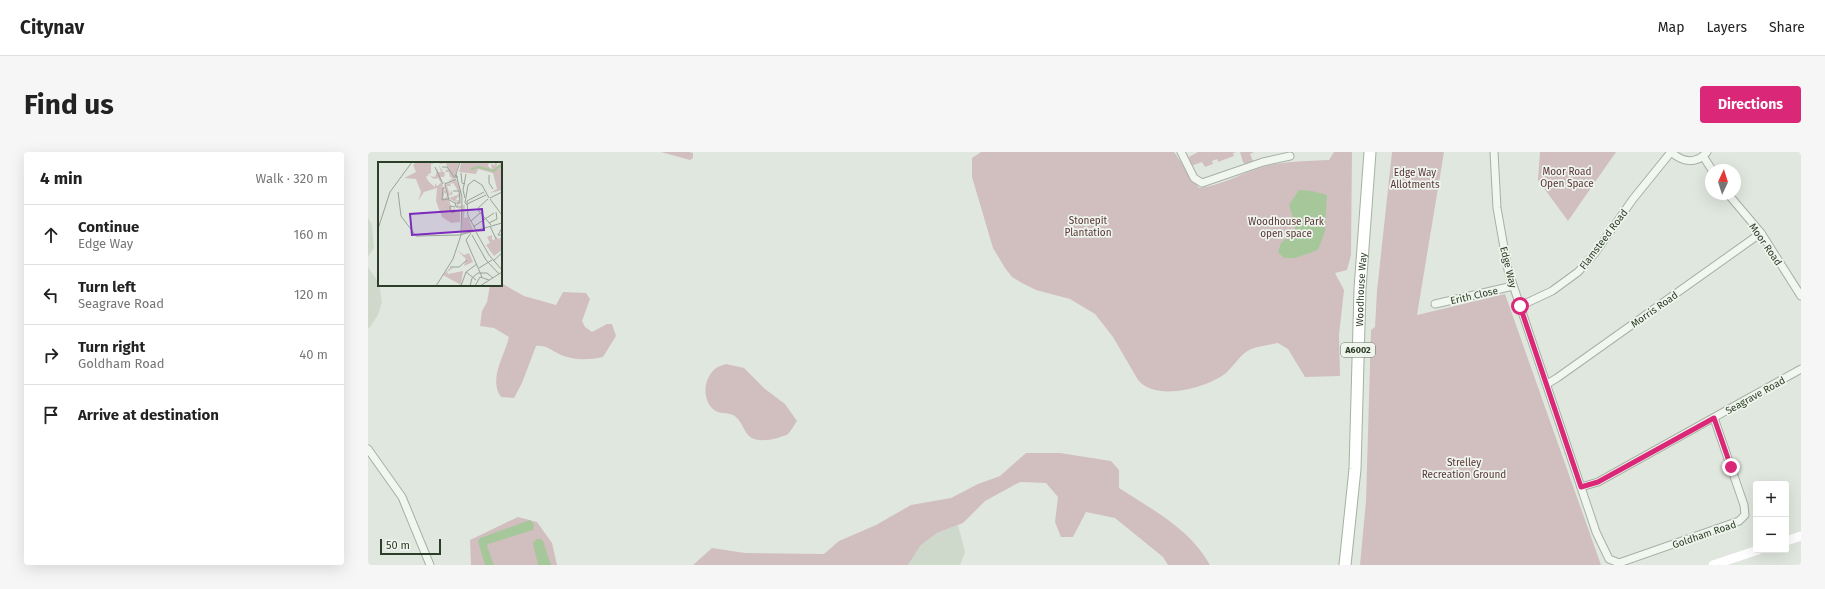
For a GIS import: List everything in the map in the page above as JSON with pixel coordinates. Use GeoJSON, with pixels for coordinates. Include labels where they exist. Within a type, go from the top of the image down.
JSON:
{"type":"FeatureCollection","features":[{"type":"Feature","properties":{"kind":"main road","name":"Woodhouse Way"},"geometry":{"type":"LineString","coordinates":[[1345,565],[1355,469],[1360,295],[1370,152]]}},
{"type":"Feature","properties":{"kind":"main road"},"geometry":{"type":"LineString","coordinates":[[1789,540],[1801,536]]}},
{"type":"Feature","properties":{"kind":"main road","name":"Woodhouse Way"},"geometry":{"type":"LineString","coordinates":[[1340,565],[1346,547]]}},
{"type":"Feature","properties":{"kind":"main road"},"geometry":{"type":"LineString","coordinates":[[1713,565],[1753,552]]}},
{"type":"Feature","properties":{"kind":"street"},"geometry":{"type":"LineString","coordinates":[[1181,152],[1194,178],[1202,183],[1275,155],[1290,156]]}},
{"type":"Feature","properties":{"kind":"street","name":"Edge Way"},"geometry":{"type":"LineString","coordinates":[[1494,152],[1497,208],[1513,286],[1596,532],[1609,559]]}},
{"type":"Feature","properties":{"kind":"street"},"geometry":{"type":"LineString","coordinates":[[1671,152],[1684,161],[1696,160],[1705,154],[1709,164]]}},
{"type":"Feature","properties":{"kind":"street","name":"Flamsteed Road"},"geometry":{"type":"LineString","coordinates":[[1520,306],[1552,291],[1578,272],[1595,253],[1633,199],[1671,152]]}},
{"type":"Feature","properties":{"kind":"street","name":"Moor Road"},"geometry":{"type":"LineString","coordinates":[[1733,200],[1761,233],[1801,296]]}},
{"type":"Feature","properties":{"kind":"street","name":"Morris Road"},"geometry":{"type":"LineString","coordinates":[[1547,384],[1761,233]]}},
{"type":"Feature","properties":{"kind":"street","name":"Erith Close"},"geometry":{"type":"LineString","coordinates":[[1434,304],[1513,286]]}},
{"type":"Feature","properties":{"kind":"street","name":"Seagrave Road"},"geometry":{"type":"LineString","coordinates":[[1581,487],[1598,482],[1801,369]]}},
{"type":"Feature","properties":{"kind":"street","name":"Goldham Road"},"geometry":{"type":"LineString","coordinates":[[1609,559],[1619,563],[1739,521],[1745,515],[1744,505],[1714,418]]}},
{"type":"Feature","properties":{"kind":"street"},"geometry":{"type":"LineString","coordinates":[[368,449],[402,497],[430,565]]}},
{"type":"Feature","properties":{"kind":"shaded area"},"geometry":{"type":"Polygon","coordinates":[[[1299,190],[1312,191],[1327,195],[1325,231],[1318,250],[1295,258],[1284,258],[1278,252],[1281,243],[1295,231],[1295,224],[1289,205],[1299,190]]]}},
{"type":"Feature","properties":{"kind":"shaded area"},"geometry":{"type":"Polygon","coordinates":[[[368,218],[372,225],[374,248],[368,257],[368,218]]]}},
{"type":"Feature","properties":{"kind":"shaded area"},"geometry":{"type":"Polygon","coordinates":[[[368,267],[378,282],[382,302],[378,315],[368,328],[368,267]]]}},
{"type":"Feature","properties":{"kind":"shaded area"},"geometry":{"type":"Polygon","coordinates":[[[530,520],[534,524],[533,530],[488,544],[487,546],[494,565],[485,565],[478,541],[480,538],[530,520]]]}},
{"type":"Feature","properties":{"kind":"shaded area"},"geometry":{"type":"Polygon","coordinates":[[[958,525],[965,552],[960,565],[908,565],[921,545],[937,533],[958,525]]]}},
{"type":"Feature","properties":{"kind":"shaded area"},"geometry":{"type":"Polygon","coordinates":[[[536,539],[541,539],[543,541],[551,565],[538,565],[533,543],[536,539]]]}},
{"type":"Feature","properties":{"kind":"green space"},"geometry":{"type":"Polygon","coordinates":[[[661,152],[689,152],[693,153],[693,158],[690,160],[661,152]]]}},
{"type":"Feature","properties":{"kind":"green space","name":"Stonepit Plantation"},"geometry":{"type":"Polygon","coordinates":[[[981,152],[1174,152],[1199,188],[1217,184],[1270,165],[1329,160],[1334,152],[1352,152],[1351,255],[1347,270],[1335,273],[1344,290],[1339,335],[1340,376],[1305,377],[1288,349],[1278,343],[1257,347],[1247,351],[1226,373],[1218,379],[1195,388],[1169,391],[1146,387],[1138,380],[1113,337],[1095,314],[1070,299],[1036,290],[1022,283],[1012,277],[1005,268],[993,248],[972,177],[972,158],[981,152]]]}},
{"type":"Feature","properties":{"kind":"green space"},"geometry":{"type":"Polygon","coordinates":[[[1198,152],[1237,152],[1233,153],[1234,156],[1218,162],[1217,159],[1212,161],[1213,164],[1205,167],[1202,162],[1191,166],[1189,157],[1198,152]]]}},
{"type":"Feature","properties":{"kind":"green space"},"geometry":{"type":"Polygon","coordinates":[[[1240,152],[1254,152],[1250,154],[1253,161],[1245,164],[1240,152]]]}},
{"type":"Feature","properties":{"kind":"green space","name":"Strelley Recreation Ground"},"geometry":{"type":"Polygon","coordinates":[[[1392,152],[1444,152],[1417,315],[1505,294],[1601,565],[1360,565],[1366,501],[1371,330],[1375,327],[1377,291],[1392,152]]]}},
{"type":"Feature","properties":{"kind":"green space","name":"Moor Road Open Space"},"geometry":{"type":"Polygon","coordinates":[[[1540,152],[1616,152],[1568,221],[1538,180],[1540,152]]]}},
{"type":"Feature","properties":{"kind":"green space"},"geometry":{"type":"Polygon","coordinates":[[[502,284],[524,296],[556,305],[563,292],[586,293],[590,299],[582,321],[585,327],[592,332],[607,324],[612,324],[616,336],[603,357],[592,359],[570,358],[546,347],[536,346],[522,383],[514,398],[501,397],[497,390],[497,375],[509,337],[494,328],[480,326],[482,311],[487,302],[490,286],[502,286],[502,284]]]}},
{"type":"Feature","properties":{"kind":"green space"},"geometry":{"type":"Polygon","coordinates":[[[726,364],[744,368],[765,389],[785,404],[797,421],[788,434],[779,438],[757,440],[747,434],[735,416],[714,410],[710,406],[706,395],[706,384],[708,378],[716,368],[726,364]]]}},
{"type":"Feature","properties":{"kind":"green space"},"geometry":{"type":"Polygon","coordinates":[[[1026,453],[1060,453],[1111,461],[1119,470],[1119,488],[1170,521],[1202,552],[1210,565],[1168,565],[1163,557],[1115,518],[1086,512],[1073,537],[1061,537],[1055,522],[1058,497],[1046,483],[1020,482],[985,501],[963,523],[937,533],[921,545],[908,565],[693,565],[712,548],[745,553],[824,554],[839,541],[876,525],[911,505],[951,498],[978,484],[1000,476],[1026,453]]]}},
{"type":"Feature","properties":{"kind":"green space"},"geometry":{"type":"Polygon","coordinates":[[[518,517],[537,522],[552,543],[557,565],[471,565],[470,540],[518,517]]]}},
{"type":"Feature","properties":{"kind":"route"},"geometry":{"type":"LineString","coordinates":[[1520,306],[1581,487],[1598,482],[1714,418],[1731,467]]}},
{"type":"Feature","properties":{"kind":"park label","name":"Edge Way Allotments"},"geometry":{"type":"Point","coordinates":[1415,178]}},
{"type":"Feature","properties":{"kind":"park label","name":"Woodhouse Park open space"},"geometry":{"type":"Point","coordinates":[1286,226]}}]}
